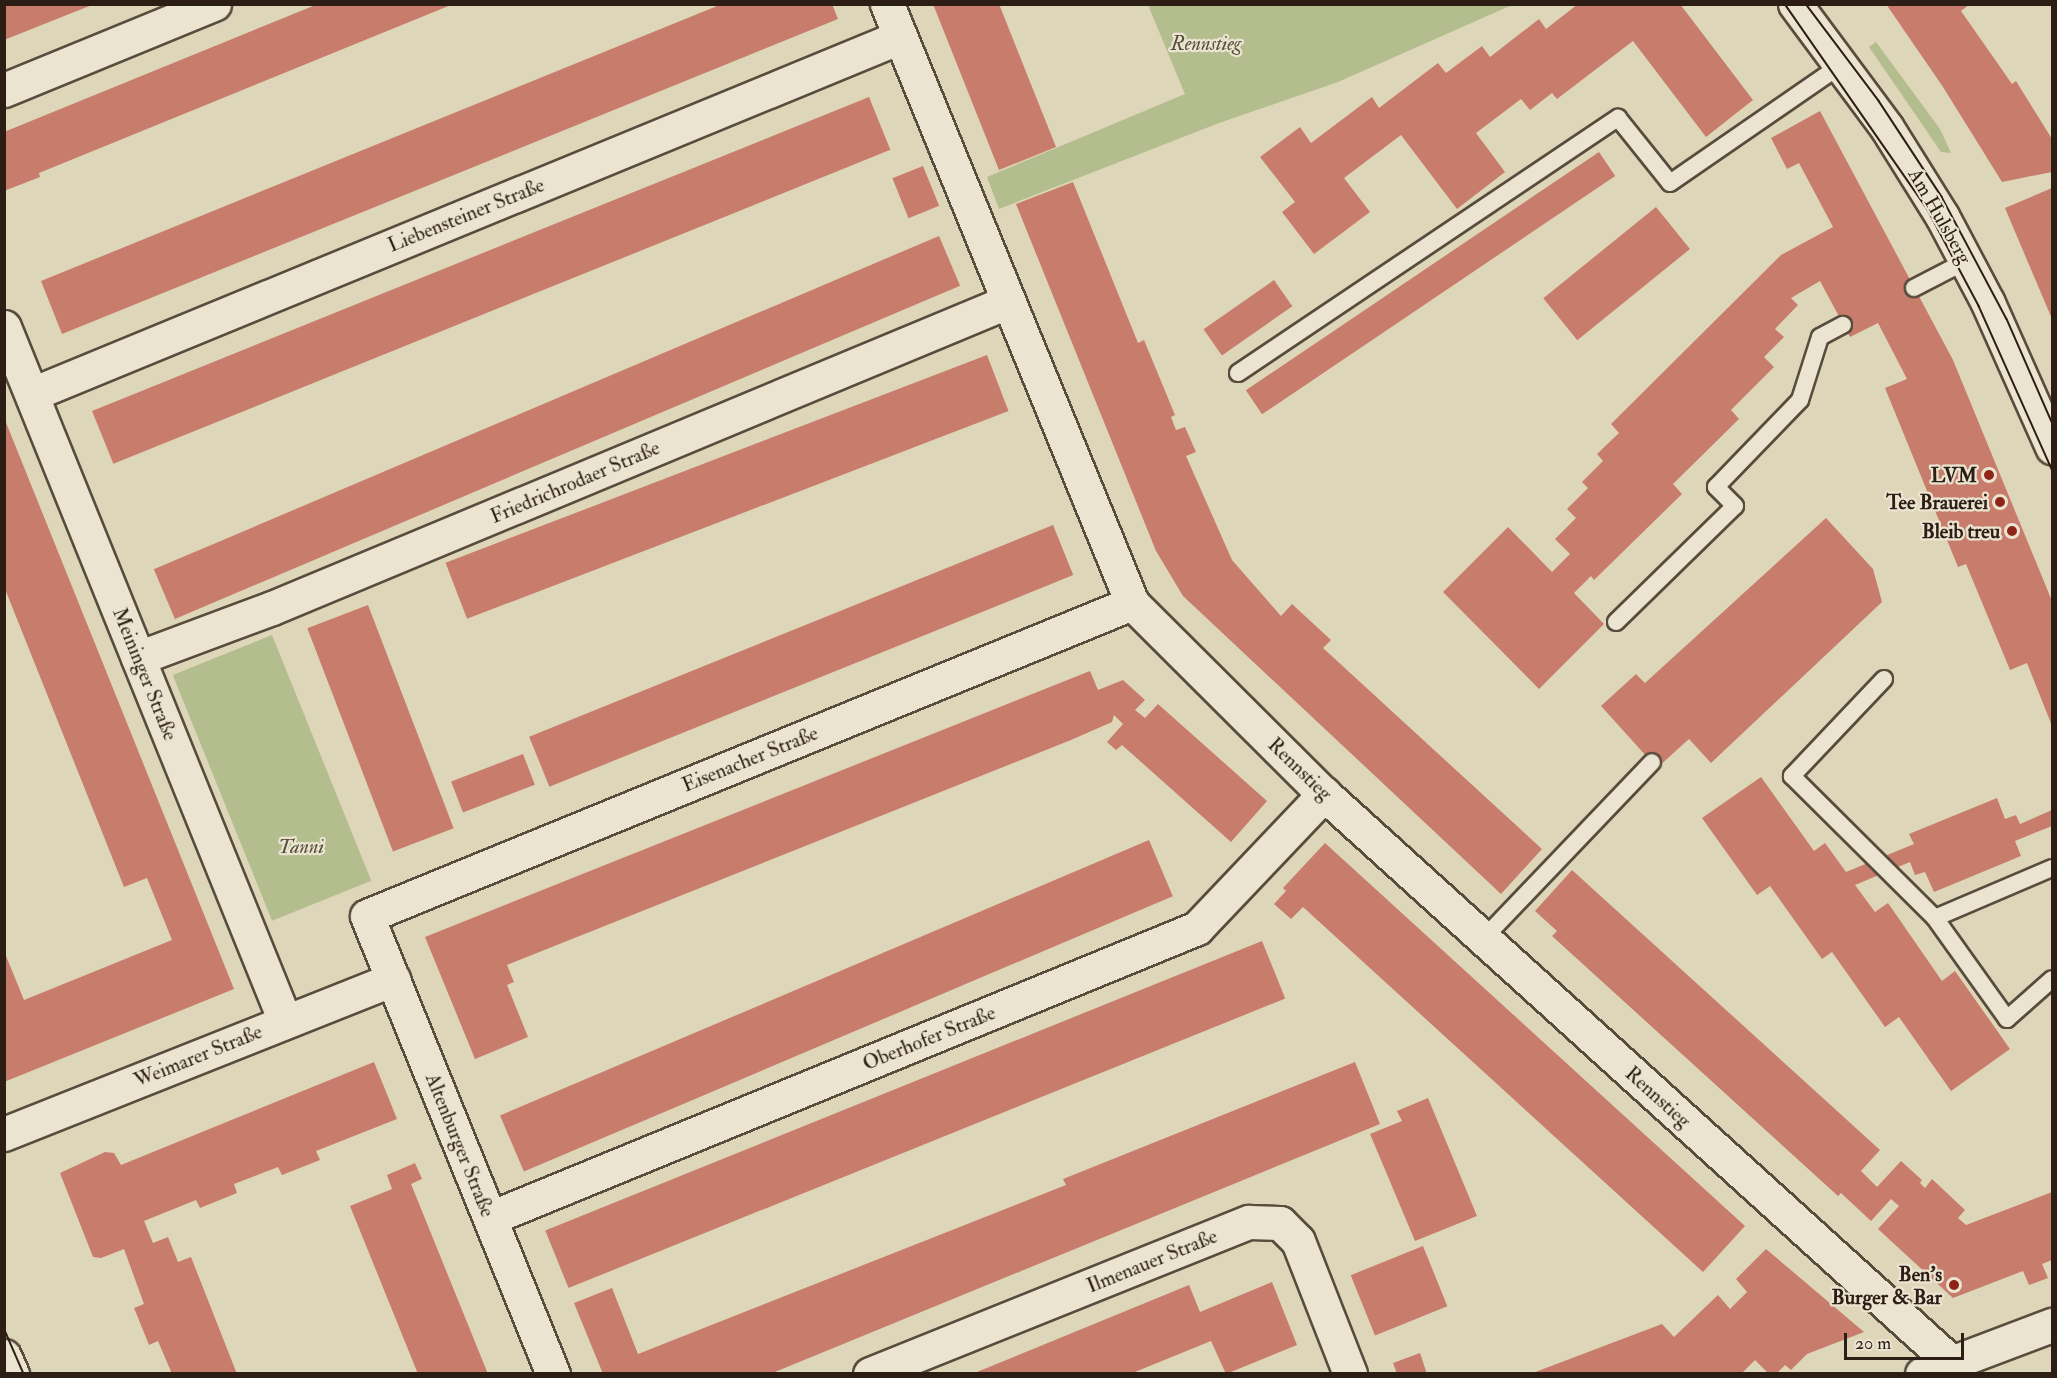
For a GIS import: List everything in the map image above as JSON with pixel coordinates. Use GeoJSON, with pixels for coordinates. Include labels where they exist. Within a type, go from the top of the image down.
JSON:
{"type":"FeatureCollection","features":[{"type":"Feature","properties":{"kind":"street"},"geometry":{"type":"LineString","coordinates":[[4,90],[214,4]]}},
{"type":"Feature","properties":{"kind":"street","name":"Rennstieg"},"geometry":{"type":"LineString","coordinates":[[887,4],[1132,603],[1324,794],[1484,939],[1937,1368]]}},
{"type":"Feature","properties":{"kind":"street","name":"Am Hulsberg"},"geometry":{"type":"LineString","coordinates":[[1795,4],[1887,128],[1966,261],[2052,447]]}},
{"type":"Feature","properties":{"kind":"street","name":"Liebensteiner Straße"},"geometry":{"type":"LineString","coordinates":[[32,394],[900,37]]}},
{"type":"Feature","properties":{"kind":"street","name":"Friedrichrodaer Straße"},"geometry":{"type":"LineString","coordinates":[[138,658],[272,608],[1009,301]]}},
{"type":"Feature","properties":{"kind":"street","name":"Meininger Straße"},"geometry":{"type":"LineString","coordinates":[[4,327],[285,1021]]}},
{"type":"Feature","properties":{"kind":"street","name":"Eisenacher Straße"},"geometry":{"type":"LineString","coordinates":[[367,916],[1132,603]]}},
{"type":"Feature","properties":{"kind":"street","name":"Oberhofer Straße"},"geometry":{"type":"LineString","coordinates":[[490,1218],[1197,928],[1324,794]]}},
{"type":"Feature","properties":{"kind":"street","name":"Altenburger Straße"},"geometry":{"type":"LineString","coordinates":[[367,916],[553,1374]]}},
{"type":"Feature","properties":{"kind":"street","name":"Weimarer Straße"},"geometry":{"type":"LineString","coordinates":[[4,1134],[393,979]]}},
{"type":"Feature","properties":{"kind":"street","name":"Ilmenauer Straße"},"geometry":{"type":"LineString","coordinates":[[870,1374],[1249,1222],[1280,1223],[1298,1241],[1350,1374]]}},
{"type":"Feature","properties":{"kind":"street"},"geometry":{"type":"LineString","coordinates":[[1937,1368],[2052,1326]]}},
{"type":"Feature","properties":{"kind":"street"},"geometry":{"type":"LineString","coordinates":[[4,1356],[12,1374]]}},
{"type":"Feature","properties":{"kind":"lane"},"geometry":{"type":"LineString","coordinates":[[1238,373],[1618,118],[1670,183],[1841,65]]}},
{"type":"Feature","properties":{"kind":"lane"},"geometry":{"type":"LineString","coordinates":[[1914,288],[1966,261]]}},
{"type":"Feature","properties":{"kind":"lane"},"geometry":{"type":"LineString","coordinates":[[1616,622],[1735,506],[1716,486],[1800,400],[1820,337],[1843,325]]}},
{"type":"Feature","properties":{"kind":"lane"},"geometry":{"type":"LineString","coordinates":[[1884,679],[1792,776],[1935,918],[2007,1019],[2052,980]]}},
{"type":"Feature","properties":{"kind":"lane"},"geometry":{"type":"LineString","coordinates":[[1484,939],[1652,762]]}},
{"type":"Feature","properties":{"kind":"lane"},"geometry":{"type":"LineString","coordinates":[[1935,918],[2052,868]]}},
{"type":"Feature","properties":{"kind":"green space"},"geometry":{"type":"Polygon","coordinates":[[[1148,5],[1512,5],[1338,82],[1219,123],[999,209],[987,177],[1185,94],[1148,5]]]}},
{"type":"Feature","properties":{"kind":"green space"},"geometry":{"type":"Polygon","coordinates":[[[1876,42],[1940,129],[1951,153],[1941,152],[1869,47],[1876,42]]]}},
{"type":"Feature","properties":{"kind":"green space","name":"Tanni"},"geometry":{"type":"Polygon","coordinates":[[[272,635],[371,881],[272,921],[173,675],[272,635]]]}},
{"type":"Feature","properties":{"kind":"building"},"geometry":{"type":"Polygon","coordinates":[[[4,4],[92,4],[92,5],[4,40],[4,4]]]}},
{"type":"Feature","properties":{"kind":"building"},"geometry":{"type":"Polygon","coordinates":[[[318,4],[451,5],[39,173],[40,177],[4,191],[4,132],[318,4]]]}},
{"type":"Feature","properties":{"kind":"building"},"geometry":{"type":"Polygon","coordinates":[[[722,4],[832,4],[838,19],[62,334],[41,281],[722,4]]]}},
{"type":"Feature","properties":{"kind":"building"},"geometry":{"type":"Polygon","coordinates":[[[933,4],[999,4],[1056,147],[999,170],[933,4]]]}},
{"type":"Feature","properties":{"kind":"building"},"geometry":{"type":"Polygon","coordinates":[[[1578,4],[1680,4],[1753,100],[1706,137],[1633,41],[1557,99],[1552,93],[1530,110],[1521,99],[1476,133],[1505,172],[1457,209],[1401,135],[1344,178],[1370,212],[1314,254],[1282,212],[1295,202],[1260,157],[1300,127],[1311,143],[1372,97],[1379,108],[1438,63],[1446,73],[1482,46],[1490,57],[1539,19],[1546,29],[1578,4]]]}},
{"type":"Feature","properties":{"kind":"building"},"geometry":{"type":"Polygon","coordinates":[[[1886,4],[1970,4],[1961,11],[2012,84],[2016,81],[2052,139],[2052,172],[2002,182],[1943,87],[1886,4]]]}},
{"type":"Feature","properties":{"kind":"building"},"geometry":{"type":"Polygon","coordinates":[[[869,97],[890,150],[113,464],[92,411],[869,97]]]}},
{"type":"Feature","properties":{"kind":"building"},"geometry":{"type":"Polygon","coordinates":[[[1820,111],[1953,360],[2052,601],[2052,726],[2027,663],[2010,670],[1966,564],[1958,567],[1885,388],[1907,379],[1878,323],[1850,337],[1820,281],[1791,298],[1798,305],[1775,329],[1784,337],[1764,357],[1774,367],[1731,410],[1739,419],[1673,484],[1682,494],[1594,580],[1591,576],[1574,593],[1604,624],[1539,689],[1443,592],[1508,527],[1552,572],[1570,554],[1555,539],[1576,518],[1567,509],[1588,488],[1582,482],[1603,461],[1597,454],[1619,433],[1611,424],[1781,255],[1833,227],[1799,163],[1787,169],[1771,138],[1820,111]]]}},
{"type":"Feature","properties":{"kind":"building"},"geometry":{"type":"Polygon","coordinates":[[[1599,152],[1615,176],[1262,414],[1246,390],[1599,152]]]}},
{"type":"Feature","properties":{"kind":"building"},"geometry":{"type":"Polygon","coordinates":[[[923,166],[939,206],[909,218],[892,178],[923,166]]]}},
{"type":"Feature","properties":{"kind":"building"},"geometry":{"type":"Polygon","coordinates":[[[1073,182],[1138,343],[1144,340],[1175,415],[1171,417],[1176,430],[1185,427],[1196,452],[1186,456],[1232,560],[1281,616],[1292,604],[1331,640],[1323,648],[1542,849],[1501,894],[1183,596],[1156,551],[1016,204],[1073,182]]]}},
{"type":"Feature","properties":{"kind":"building"},"geometry":{"type":"Polygon","coordinates":[[[2052,188],[2052,319],[2005,208],[2052,188]]]}},
{"type":"Feature","properties":{"kind":"building"},"geometry":{"type":"Polygon","coordinates":[[[1656,207],[1690,249],[1577,340],[1543,298],[1656,207]]]}},
{"type":"Feature","properties":{"kind":"building"},"geometry":{"type":"Polygon","coordinates":[[[939,236],[960,286],[175,619],[154,569],[939,236]]]}},
{"type":"Feature","properties":{"kind":"building"},"geometry":{"type":"Polygon","coordinates":[[[1274,280],[1292,306],[1222,356],[1204,329],[1274,280]]]}},
{"type":"Feature","properties":{"kind":"building"},"geometry":{"type":"Polygon","coordinates":[[[987,355],[1009,411],[467,619],[446,563],[987,355]]]}},
{"type":"Feature","properties":{"kind":"building"},"geometry":{"type":"Polygon","coordinates":[[[5,420],[234,989],[4,1082],[4,951],[24,1000],[172,940],[147,878],[124,887],[5,589],[5,420]]]}},
{"type":"Feature","properties":{"kind":"building"},"geometry":{"type":"Polygon","coordinates":[[[1826,518],[1873,569],[1882,602],[1711,763],[1689,739],[1657,768],[1601,706],[1636,674],[1645,683],[1826,518]]]}},
{"type":"Feature","properties":{"kind":"building"},"geometry":{"type":"Polygon","coordinates":[[[1053,525],[1073,575],[549,787],[529,737],[1053,525]]]}},
{"type":"Feature","properties":{"kind":"building"},"geometry":{"type":"Polygon","coordinates":[[[368,605],[454,828],[393,851],[307,628],[368,605]]]}},
{"type":"Feature","properties":{"kind":"building"},"geometry":{"type":"Polygon","coordinates":[[[1090,671],[1098,690],[1123,680],[1145,700],[1135,710],[1145,718],[1158,704],[1267,801],[1231,842],[1122,745],[1116,750],[1107,742],[1123,724],[1114,715],[1112,722],[1071,740],[507,965],[514,982],[507,985],[528,1037],[475,1059],[425,937],[1090,671]]]}},
{"type":"Feature","properties":{"kind":"building"},"geometry":{"type":"Polygon","coordinates":[[[523,754],[535,785],[463,812],[451,782],[523,754]]]}},
{"type":"Feature","properties":{"kind":"building"},"geometry":{"type":"Polygon","coordinates":[[[1761,777],[1814,851],[1825,843],[1846,872],[1914,844],[1909,834],[1997,798],[2005,819],[2016,815],[2020,824],[2052,810],[2052,826],[2015,841],[2021,856],[1934,892],[1925,872],[1915,875],[1910,862],[1855,885],[1875,912],[1888,903],[1942,981],[1955,971],[2010,1049],[1951,1091],[1899,1017],[1885,1027],[1832,952],[1822,959],[1770,886],[1757,895],[1702,818],[1761,777]]]}},
{"type":"Feature","properties":{"kind":"building"},"geometry":{"type":"Polygon","coordinates":[[[1149,840],[1173,896],[524,1172],[500,1115],[1149,840]]]}},
{"type":"Feature","properties":{"kind":"building"},"geometry":{"type":"Polygon","coordinates":[[[1325,843],[1745,1226],[1703,1272],[1303,907],[1291,919],[1274,904],[1286,891],[1283,888],[1325,843]]]}},
{"type":"Feature","properties":{"kind":"building"},"geometry":{"type":"Polygon","coordinates":[[[1572,870],[1880,1150],[1861,1171],[1877,1187],[1901,1161],[1922,1180],[1920,1183],[1925,1188],[1932,1179],[1965,1210],[1958,1218],[1966,1225],[2052,1192],[2052,1260],[2042,1264],[2048,1278],[2029,1285],[2023,1271],[1953,1298],[1878,1229],[1899,1206],[1891,1199],[1871,1221],[1841,1193],[1838,1196],[1552,936],[1557,931],[1535,911],[1572,870]]]}},
{"type":"Feature","properties":{"kind":"building"},"geometry":{"type":"Polygon","coordinates":[[[1262,941],[1285,998],[569,1288],[545,1231],[1262,941]]]}},
{"type":"Feature","properties":{"kind":"building"},"geometry":{"type":"Polygon","coordinates":[[[374,1062],[397,1119],[316,1151],[320,1160],[282,1175],[278,1167],[234,1184],[237,1193],[200,1208],[196,1200],[144,1221],[153,1243],[168,1237],[178,1262],[191,1257],[237,1374],[172,1374],[158,1341],[149,1345],[134,1308],[144,1304],[124,1249],[101,1258],[93,1257],[60,1173],[105,1152],[114,1153],[121,1165],[374,1062]]]}},
{"type":"Feature","properties":{"kind":"building"},"geometry":{"type":"Polygon","coordinates":[[[1355,1062],[1380,1124],[770,1374],[603,1374],[574,1303],[612,1288],[638,1354],[1066,1185],[1063,1179],[1355,1062]]]}},
{"type":"Feature","properties":{"kind":"building"},"geometry":{"type":"Polygon","coordinates":[[[1428,1098],[1477,1216],[1415,1241],[1370,1134],[1402,1121],[1397,1111],[1428,1098]]]}},
{"type":"Feature","properties":{"kind":"building"},"geometry":{"type":"Polygon","coordinates":[[[415,1163],[422,1179],[411,1184],[488,1374],[418,1374],[350,1206],[392,1189],[387,1175],[415,1163]]]}},
{"type":"Feature","properties":{"kind":"building"},"geometry":{"type":"Polygon","coordinates":[[[1423,1246],[1447,1306],[1375,1335],[1351,1275],[1423,1246]]]}},
{"type":"Feature","properties":{"kind":"building"},"geometry":{"type":"Polygon","coordinates":[[[1766,1249],[1864,1332],[1807,1354],[1791,1370],[1785,1365],[1776,1374],[1769,1374],[1755,1360],[1741,1374],[1530,1374],[1662,1324],[1674,1337],[1718,1295],[1730,1309],[1747,1292],[1736,1279],[1766,1249]]]}},
{"type":"Feature","properties":{"kind":"building"},"geometry":{"type":"Polygon","coordinates":[[[1272,1282],[1297,1345],[1226,1374],[1211,1341],[1130,1374],[972,1374],[1189,1285],[1200,1312],[1272,1282]]]}},
{"type":"Feature","properties":{"kind":"building"},"geometry":{"type":"Polygon","coordinates":[[[1420,1353],[1427,1374],[1397,1374],[1393,1363],[1420,1353]]]}},
{"type":"Feature","properties":{"kind":"tram line"},"geometry":{"type":"LineString","coordinates":[[1785,4],[1928,210],[1979,306],[2052,469]]}},
{"type":"Feature","properties":{"kind":"tram line"},"geometry":{"type":"LineString","coordinates":[[1806,4],[1879,101],[1942,197],[2007,319],[2052,422]]}},
{"type":"Feature","properties":{"kind":"tram line"},"geometry":{"type":"LineString","coordinates":[[4,1328],[24,1374]]}},
{"type":"Feature","properties":{"kind":"place","name":"LVM"},"geometry":{"type":"Point","coordinates":[1989,475]}},
{"type":"Feature","properties":{"kind":"place","name":"Tee Brauerei"},"geometry":{"type":"Point","coordinates":[2000,502]}},
{"type":"Feature","properties":{"kind":"place","name":"Bleib treu"},"geometry":{"type":"Point","coordinates":[2012,531]}},
{"type":"Feature","properties":{"kind":"place","name":"Ben's Burger & Bar"},"geometry":{"type":"Point","coordinates":[1954,1285]}}]}
